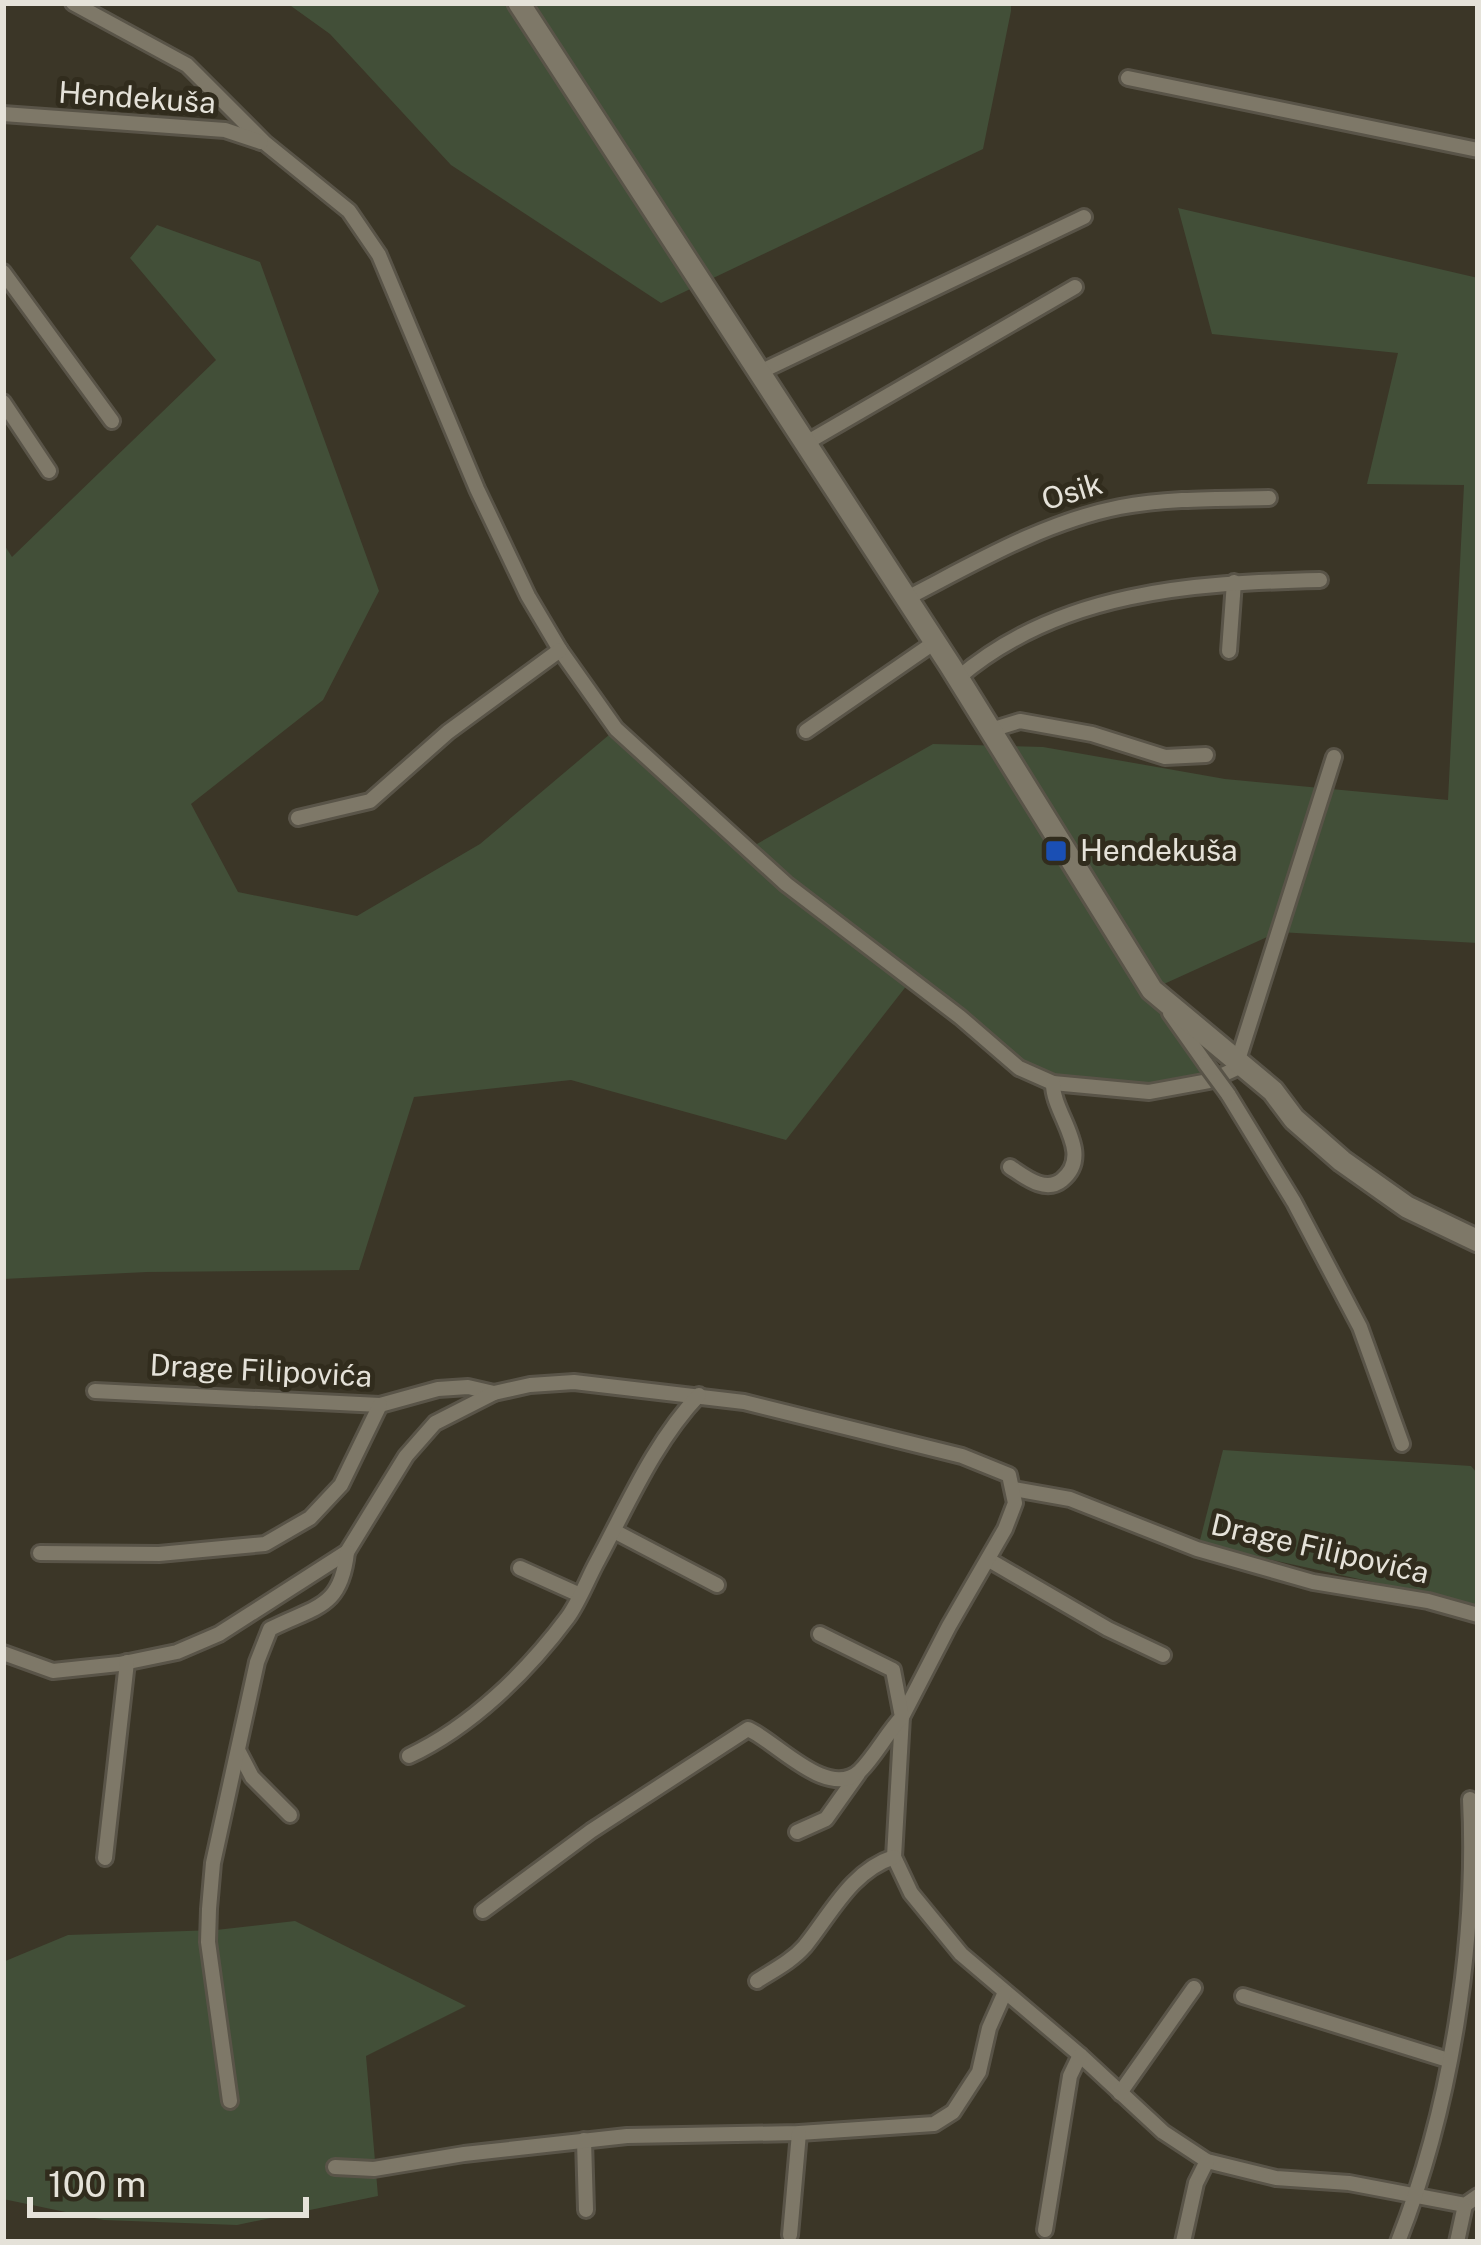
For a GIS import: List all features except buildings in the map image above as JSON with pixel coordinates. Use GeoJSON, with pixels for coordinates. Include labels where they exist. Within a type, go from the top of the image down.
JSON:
{"type":"FeatureCollection","features":[{"type":"Feature","properties":{"kind":"main road"},"geometry":{"type":"LineString","coordinates":[[519,3],[907,598],[1153,989],[1273,1090],[1294,1119],[1342,1161],[1407,1208],[1478,1241]]}},
{"type":"Feature","properties":{"kind":"street","name":"Hendekuša"},"geometry":{"type":"LineString","coordinates":[[73,3],[187,65],[266,143],[349,211],[379,255],[477,489],[528,596],[616,729],[787,884],[1019,1068],[1053,1083],[1149,1092],[1209,1081],[1241,1062]]}},
{"type":"Feature","properties":{"kind":"street"},"geometry":{"type":"LineString","coordinates":[[1129,78],[1478,150]]}},
{"type":"Feature","properties":{"kind":"street","name":"Hendekuša"},"geometry":{"type":"LineString","coordinates":[[3,114],[225,130],[266,143]]}},
{"type":"Feature","properties":{"kind":"street"},"geometry":{"type":"LineString","coordinates":[[760,372],[1084,217]]}},
{"type":"Feature","properties":{"kind":"street"},"geometry":{"type":"LineString","coordinates":[[3,272],[112,421]]}},
{"type":"Feature","properties":{"kind":"street"},"geometry":{"type":"LineString","coordinates":[[806,443],[1075,287]]}},
{"type":"Feature","properties":{"kind":"street"},"geometry":{"type":"LineString","coordinates":[[3,401],[49,471]]}},
{"type":"Feature","properties":{"kind":"street","name":"Osik"},"geometry":{"type":"LineString","coordinates":[[907,598],[1001,549],[1120,507],[1182,500],[1269,499]]}},
{"type":"Feature","properties":{"kind":"street"},"geometry":{"type":"LineString","coordinates":[[958,678],[1040,624],[1114,599],[1234,582],[1320,580]]}},
{"type":"Feature","properties":{"kind":"street"},"geometry":{"type":"LineString","coordinates":[[1229,651],[1234,582]]}},
{"type":"Feature","properties":{"kind":"street"},"geometry":{"type":"LineString","coordinates":[[806,731],[935,642]]}},
{"type":"Feature","properties":{"kind":"street"},"geometry":{"type":"LineString","coordinates":[[298,818],[370,801],[448,732],[560,650]]}},
{"type":"Feature","properties":{"kind":"street"},"geometry":{"type":"LineString","coordinates":[[991,730],[1020,721],[1092,734],[1165,757],[1206,755]]}},
{"type":"Feature","properties":{"kind":"street"},"geometry":{"type":"LineString","coordinates":[[1241,1062],[1334,757]]}},
{"type":"Feature","properties":{"kind":"street"},"geometry":{"type":"LineString","coordinates":[[1153,989],[1228,1094],[1294,1202],[1360,1327],[1402,1444]]}},
{"type":"Feature","properties":{"kind":"street"},"geometry":{"type":"LineString","coordinates":[[1010,1167],[1033,1182],[1048,1185],[1063,1180],[1072,1164],[1074,1141],[1053,1095],[1053,1083]]}},
{"type":"Feature","properties":{"kind":"street","name":"Drage Filipovića"},"geometry":{"type":"LineString","coordinates":[[230,2101],[208,1942],[213,1863],[257,1662],[270,1629],[330,1599],[340,1589],[347,1552],[406,1456],[435,1423],[494,1394],[574,1382],[699,1395],[792,1412],[962,1456],[1009,1475],[1014,1489],[1070,1499],[1197,1549],[1313,1582],[1428,1601],[1478,1615]]}},
{"type":"Feature","properties":{"kind":"street","name":"Drage Filipovića"},"geometry":{"type":"LineString","coordinates":[[95,1391],[380,1405],[438,1389],[467,1387],[494,1394]]}},
{"type":"Feature","properties":{"kind":"street"},"geometry":{"type":"LineString","coordinates":[[409,1756],[441,1741],[508,1684],[568,1616],[680,1415],[699,1395]]}},
{"type":"Feature","properties":{"kind":"street"},"geometry":{"type":"LineString","coordinates":[[40,1553],[159,1554],[265,1544],[310,1518],[341,1485],[380,1405]]}},
{"type":"Feature","properties":{"kind":"street"},"geometry":{"type":"LineString","coordinates":[[797,1832],[826,1820],[902,1717],[989,1560],[1015,1503],[1014,1489]]}},
{"type":"Feature","properties":{"kind":"street"},"geometry":{"type":"LineString","coordinates":[[614,1531],[717,1585]]}},
{"type":"Feature","properties":{"kind":"street","name":"Drage Filipovića"},"geometry":{"type":"LineString","coordinates":[[3,1653],[52,1671],[177,1652],[219,1634],[347,1552]]}},
{"type":"Feature","properties":{"kind":"street"},"geometry":{"type":"LineString","coordinates":[[989,1560],[1163,1655]]}},
{"type":"Feature","properties":{"kind":"street"},"geometry":{"type":"LineString","coordinates":[[520,1568],[580,1595]]}},
{"type":"Feature","properties":{"kind":"street"},"geometry":{"type":"LineString","coordinates":[[820,1634],[893,1670],[902,1717],[893,1857],[927,1916],[961,1954],[1163,2132],[1207,2161],[1276,2178],[1472,2201],[1457,2242]]}},
{"type":"Feature","properties":{"kind":"street"},"geometry":{"type":"LineString","coordinates":[[3,1674],[21,1660]]}},
{"type":"Feature","properties":{"kind":"street"},"geometry":{"type":"LineString","coordinates":[[105,1858],[127,1662]]}},
{"type":"Feature","properties":{"kind":"street"},"geometry":{"type":"LineString","coordinates":[[483,1911],[591,1832],[748,1729],[813,1773],[845,1778],[857,1774]]}},
{"type":"Feature","properties":{"kind":"street"},"geometry":{"type":"LineString","coordinates":[[239,1752],[252,1777],[290,1815]]}},
{"type":"Feature","properties":{"kind":"street"},"geometry":{"type":"LineString","coordinates":[[1398,2242],[1417,2194],[1448,2060],[1473,1884],[1470,1798]]}},
{"type":"Feature","properties":{"kind":"street"},"geometry":{"type":"LineString","coordinates":[[758,1981],[804,1947],[843,1893],[893,1857]]}},
{"type":"Feature","properties":{"kind":"street"},"geometry":{"type":"LineString","coordinates":[[1120,2093],[1194,1988]]}},
{"type":"Feature","properties":{"kind":"street"},"geometry":{"type":"LineString","coordinates":[[335,2167],[374,2169],[584,2140],[934,2124],[944,2120],[979,2072],[989,2028],[1005,1992]]}},
{"type":"Feature","properties":{"kind":"street"},"geometry":{"type":"LineString","coordinates":[[1243,1996],[1448,2060]]}},
{"type":"Feature","properties":{"kind":"street"},"geometry":{"type":"LineString","coordinates":[[1046,2230],[1070,2076],[1080,2055]]}},
{"type":"Feature","properties":{"kind":"street"},"geometry":{"type":"LineString","coordinates":[[790,2235],[799,2133]]}},
{"type":"Feature","properties":{"kind":"street"},"geometry":{"type":"LineString","coordinates":[[584,2140],[586,2210]]}},
{"type":"Feature","properties":{"kind":"street"},"geometry":{"type":"LineString","coordinates":[[1183,2242],[1196,2183],[1207,2161]]}},
{"type":"Feature","properties":{"kind":"green space"},"geometry":{"type":"Polygon","coordinates":[[[1011,3],[1011,11],[983,149],[661,303],[451,165],[330,34],[291,6],[1011,3]]]}},
{"type":"Feature","properties":{"kind":"green space"},"geometry":{"type":"Polygon","coordinates":[[[1178,208],[1478,278],[1478,943],[1278,932],[1153,989],[1209,1081],[1091,1089],[1019,1068],[911,980],[786,1140],[571,1080],[414,1097],[359,1270],[3,1279],[3,543],[12,557],[216,360],[130,258],[157,225],[260,262],[379,591],[323,700],[191,804],[238,892],[357,916],[480,844],[616,729],[748,849],[933,744],[1043,747],[1225,779],[1448,800],[1464,485],[1367,484],[1398,353],[1212,334],[1178,208]]]}},
{"type":"Feature","properties":{"kind":"green space"},"geometry":{"type":"Polygon","coordinates":[[[1223,1450],[1471,1466],[1478,1474],[1478,1605],[1199,1544],[1223,1450]]]}},
{"type":"Feature","properties":{"kind":"green space"},"geometry":{"type":"Polygon","coordinates":[[[295,1921],[466,2006],[366,2056],[378,2196],[237,2225],[104,2220],[3,2199],[3,1962],[68,1935],[216,1930],[295,1921]]]}},
{"type":"Feature","properties":{"kind":"place","name":"Hendekuša"},"geometry":{"type":"Point","coordinates":[1056,851]}}]}
